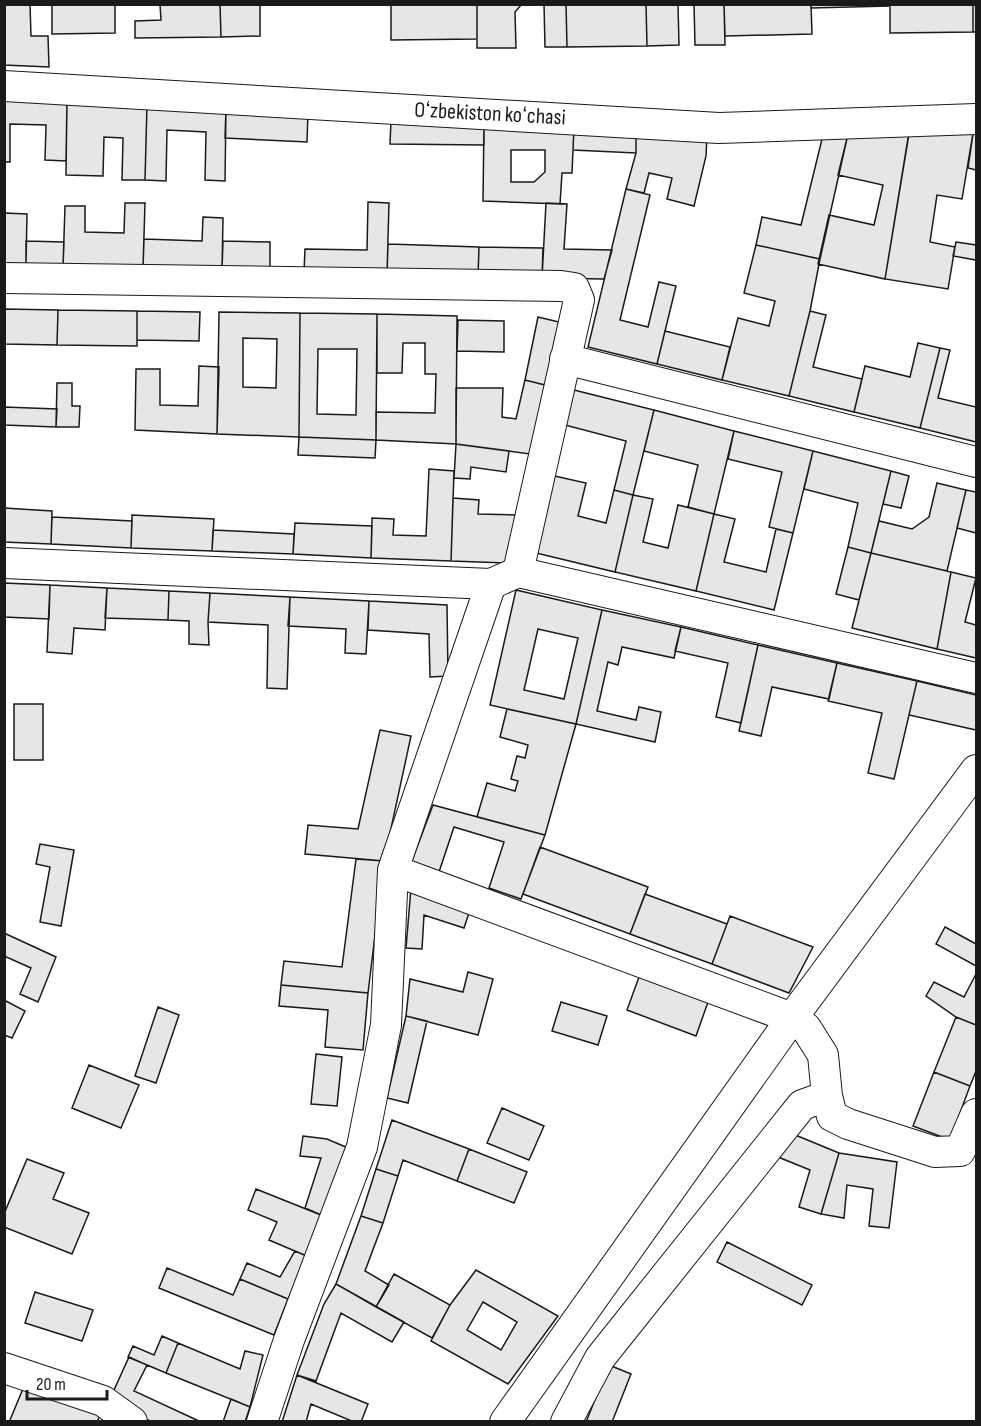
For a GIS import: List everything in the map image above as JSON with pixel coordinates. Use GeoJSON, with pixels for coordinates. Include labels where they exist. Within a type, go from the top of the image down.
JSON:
{"type":"FeatureCollection","features":[{"type":"Feature","properties":{"kind":"street","name":"Oʻzbekiston koʻchasi"},"geometry":{"type":"LineString","coordinates":[[4,86],[720,128],[976,119]]}},
{"type":"Feature","properties":{"kind":"street"},"geometry":{"type":"LineString","coordinates":[[4,278],[561,286],[574,288],[579,300],[505,578],[393,870],[386,1025],[362,1147],[293,1329],[262,1422]]}},
{"type":"Feature","properties":{"kind":"street"},"geometry":{"type":"LineString","coordinates":[[565,359],[976,462]]}},
{"type":"Feature","properties":{"kind":"street"},"geometry":{"type":"LineString","coordinates":[[4,564],[505,578],[976,678]]}},
{"type":"Feature","properties":{"kind":"street"},"geometry":{"type":"LineString","coordinates":[[505,1422],[792,1018],[976,770]]}},
{"type":"Feature","properties":{"kind":"street"},"geometry":{"type":"LineString","coordinates":[[393,870],[792,1018],[806,1028],[823,1055],[827,1096],[832,1116],[848,1124],[935,1152],[960,1151],[976,1114]]}},
{"type":"Feature","properties":{"kind":"street"},"geometry":{"type":"LineString","coordinates":[[566,1422],[600,1358],[802,1105],[827,1096]]}},
{"type":"Feature","properties":{"kind":"street"},"geometry":{"type":"LineString","coordinates":[[4,1368],[103,1401],[132,1422]]}},
{"type":"Feature","properties":{"kind":"building"},"geometry":{"type":"Polygon","coordinates":[[[4,4],[30,4],[31,36],[48,36],[49,67],[4,65],[4,4]]]}},
{"type":"Feature","properties":{"kind":"building"},"geometry":{"type":"Polygon","coordinates":[[[52,4],[115,4],[115,33],[52,34],[52,4]]]}},
{"type":"Feature","properties":{"kind":"building"},"geometry":{"type":"Polygon","coordinates":[[[160,4],[220,4],[221,37],[135,38],[135,21],[161,20],[160,4]]]}},
{"type":"Feature","properties":{"kind":"building"},"geometry":{"type":"Polygon","coordinates":[[[220,4],[260,4],[260,36],[221,37],[220,4]]]}},
{"type":"Feature","properties":{"kind":"building"},"geometry":{"type":"Polygon","coordinates":[[[391,4],[477,4],[477,39],[391,40],[391,4]]]}},
{"type":"Feature","properties":{"kind":"building"},"geometry":{"type":"Polygon","coordinates":[[[477,4],[522,4],[515,12],[516,48],[477,48],[477,4]]]}},
{"type":"Feature","properties":{"kind":"building"},"geometry":{"type":"Polygon","coordinates":[[[544,4],[566,4],[567,47],[545,47],[544,4]]]}},
{"type":"Feature","properties":{"kind":"building"},"geometry":{"type":"Polygon","coordinates":[[[566,4],[646,4],[647,46],[567,47],[566,4]]]}},
{"type":"Feature","properties":{"kind":"building"},"geometry":{"type":"Polygon","coordinates":[[[646,4],[678,4],[679,45],[647,46],[646,4]]]}},
{"type":"Feature","properties":{"kind":"building"},"geometry":{"type":"Polygon","coordinates":[[[694,4],[724,4],[725,45],[695,45],[694,4]]]}},
{"type":"Feature","properties":{"kind":"building"},"geometry":{"type":"Polygon","coordinates":[[[724,4],[811,4],[812,34],[725,36],[724,4]]]}},
{"type":"Feature","properties":{"kind":"building"},"geometry":{"type":"Polygon","coordinates":[[[811,4],[890,4],[890,6],[811,8],[811,4]]]}},
{"type":"Feature","properties":{"kind":"building"},"geometry":{"type":"Polygon","coordinates":[[[890,4],[973,4],[973,32],[890,33],[890,4]]]}},
{"type":"Feature","properties":{"kind":"building"},"geometry":{"type":"Polygon","coordinates":[[[973,4],[976,4],[976,32],[973,32],[973,4]]]}},
{"type":"Feature","properties":{"kind":"building"},"geometry":{"type":"Polygon","coordinates":[[[4,98],[67,101],[66,161],[45,160],[46,125],[10,124],[10,162],[4,162],[4,98]]]}},
{"type":"Feature","properties":{"kind":"building"},"geometry":{"type":"Polygon","coordinates":[[[67,101],[147,105],[145,180],[122,180],[123,138],[104,137],[103,176],[66,175],[67,101]]]}},
{"type":"Feature","properties":{"kind":"building"},"geometry":{"type":"Polygon","coordinates":[[[147,105],[226,109],[225,181],[205,180],[206,132],[167,130],[166,181],[145,180],[147,105]]]}},
{"type":"Feature","properties":{"kind":"building"},"geometry":{"type":"Polygon","coordinates":[[[226,109],[308,113],[307,142],[225,138],[226,109]]]}},
{"type":"Feature","properties":{"kind":"building"},"geometry":{"type":"Polygon","coordinates":[[[391,120],[484,121],[484,145],[390,144],[391,120]]]}},
{"type":"Feature","properties":{"kind":"building"},"geometry":{"type":"Polygon","coordinates":[[[484,121],[574,127],[572,173],[562,173],[560,204],[483,201],[484,121]],[[511,150],[511,182],[534,182],[545,172],[545,150],[511,150]]]}},
{"type":"Feature","properties":{"kind":"building"},"geometry":{"type":"Polygon","coordinates":[[[574,127],[636,130],[636,153],[573,150],[574,127]]]}},
{"type":"Feature","properties":{"kind":"building"},"geometry":{"type":"Polygon","coordinates":[[[974,127],[976,127],[976,170],[968,168],[974,127]]]}},
{"type":"Feature","properties":{"kind":"building"},"geometry":{"type":"Polygon","coordinates":[[[974,127],[962,199],[937,195],[930,242],[955,247],[948,289],[885,279],[910,128],[974,127]]]}},
{"type":"Feature","properties":{"kind":"building"},"geometry":{"type":"Polygon","coordinates":[[[636,130],[707,134],[706,156],[694,206],[667,199],[672,178],[649,173],[644,193],[626,189],[636,153],[636,130]]]}},
{"type":"Feature","properties":{"kind":"building"},"geometry":{"type":"Polygon","coordinates":[[[909,132],[885,279],[818,264],[829,215],[874,225],[883,185],[838,175],[848,134],[909,132]]]}},
{"type":"Feature","properties":{"kind":"building"},"geometry":{"type":"Polygon","coordinates":[[[848,134],[820,259],[756,245],[762,217],[801,225],[823,135],[848,134]]]}},
{"type":"Feature","properties":{"kind":"building"},"geometry":{"type":"Polygon","coordinates":[[[626,189],[650,195],[620,320],[648,327],[659,282],[676,286],[657,364],[588,347],[626,189]]]}},
{"type":"Feature","properties":{"kind":"building"},"geometry":{"type":"Polygon","coordinates":[[[368,202],[389,203],[387,274],[304,272],[305,249],[367,250],[368,202]]]}},
{"type":"Feature","properties":{"kind":"building"},"geometry":{"type":"Polygon","coordinates":[[[125,203],[145,203],[143,268],[63,267],[65,206],[85,206],[85,232],[124,233],[125,203]]]}},
{"type":"Feature","properties":{"kind":"building"},"geometry":{"type":"Polygon","coordinates":[[[546,203],[567,204],[564,249],[612,250],[604,279],[542,278],[546,203]]]}},
{"type":"Feature","properties":{"kind":"building"},"geometry":{"type":"Polygon","coordinates":[[[4,213],[27,214],[26,265],[4,265],[4,213]]]}},
{"type":"Feature","properties":{"kind":"building"},"geometry":{"type":"Polygon","coordinates":[[[203,217],[223,218],[222,270],[143,268],[144,239],[202,241],[203,217]]]}},
{"type":"Feature","properties":{"kind":"building"},"geometry":{"type":"Polygon","coordinates":[[[26,241],[64,242],[63,267],[26,265],[26,241]]]}},
{"type":"Feature","properties":{"kind":"building"},"geometry":{"type":"Polygon","coordinates":[[[223,241],[270,242],[270,271],[222,270],[223,241]]]}},
{"type":"Feature","properties":{"kind":"building"},"geometry":{"type":"Polygon","coordinates":[[[956,242],[976,245],[976,260],[953,256],[956,242]]]}},
{"type":"Feature","properties":{"kind":"building"},"geometry":{"type":"Polygon","coordinates":[[[388,244],[479,247],[478,276],[387,274],[388,244]]]}},
{"type":"Feature","properties":{"kind":"building"},"geometry":{"type":"Polygon","coordinates":[[[756,245],[820,259],[789,396],[722,380],[738,318],[769,326],[775,301],[744,293],[756,245]]]}},
{"type":"Feature","properties":{"kind":"building"},"geometry":{"type":"Polygon","coordinates":[[[479,247],[543,248],[542,278],[478,276],[479,247]]]}},
{"type":"Feature","properties":{"kind":"building"},"geometry":{"type":"Polygon","coordinates":[[[4,309],[58,310],[57,345],[4,344],[4,309]]]}},
{"type":"Feature","properties":{"kind":"building"},"geometry":{"type":"Polygon","coordinates":[[[58,310],[137,311],[137,346],[57,345],[58,310]]]}},
{"type":"Feature","properties":{"kind":"building"},"geometry":{"type":"Polygon","coordinates":[[[137,311],[200,312],[199,341],[137,340],[137,311]]]}},
{"type":"Feature","properties":{"kind":"building"},"geometry":{"type":"Polygon","coordinates":[[[810,311],[826,315],[813,367],[862,379],[854,412],[789,396],[810,311]]]}},
{"type":"Feature","properties":{"kind":"building"},"geometry":{"type":"Polygon","coordinates":[[[219,312],[300,313],[299,437],[217,434],[219,312]],[[243,338],[243,387],[276,388],[277,339],[243,338]]]}},
{"type":"Feature","properties":{"kind":"building"},"geometry":{"type":"Polygon","coordinates":[[[300,313],[377,314],[376,440],[299,437],[300,313]],[[318,349],[317,414],[356,415],[357,349],[318,349]]]}},
{"type":"Feature","properties":{"kind":"building"},"geometry":{"type":"Polygon","coordinates":[[[377,314],[457,316],[456,444],[376,440],[376,412],[435,413],[436,374],[425,374],[425,343],[403,343],[402,373],[377,373],[377,314]]]}},
{"type":"Feature","properties":{"kind":"building"},"geometry":{"type":"Polygon","coordinates":[[[538,317],[559,322],[545,385],[525,380],[538,317]]]}},
{"type":"Feature","properties":{"kind":"building"},"geometry":{"type":"Polygon","coordinates":[[[458,320],[504,321],[504,352],[457,351],[458,320]]]}},
{"type":"Feature","properties":{"kind":"building"},"geometry":{"type":"Polygon","coordinates":[[[665,331],[730,347],[722,380],[657,364],[665,331]]]}},
{"type":"Feature","properties":{"kind":"building"},"geometry":{"type":"Polygon","coordinates":[[[918,343],[940,348],[920,428],[854,412],[865,366],[910,377],[918,343]]]}},
{"type":"Feature","properties":{"kind":"building"},"geometry":{"type":"Polygon","coordinates":[[[940,348],[950,350],[938,398],[976,407],[976,442],[920,428],[940,348]]]}},
{"type":"Feature","properties":{"kind":"building"},"geometry":{"type":"Polygon","coordinates":[[[199,366],[219,367],[217,434],[135,430],[136,369],[160,369],[160,405],[198,406],[199,366]]]}},
{"type":"Feature","properties":{"kind":"building"},"geometry":{"type":"Polygon","coordinates":[[[525,380],[545,385],[530,454],[456,444],[456,388],[503,388],[502,417],[516,419],[525,380]]]}},
{"type":"Feature","properties":{"kind":"building"},"geometry":{"type":"Polygon","coordinates":[[[57,383],[72,383],[72,406],[80,406],[79,427],[56,427],[57,383]]]}},
{"type":"Feature","properties":{"kind":"building"},"geometry":{"type":"Polygon","coordinates":[[[574,390],[654,410],[633,495],[614,490],[626,441],[565,425],[574,390]]]}},
{"type":"Feature","properties":{"kind":"building"},"geometry":{"type":"Polygon","coordinates":[[[4,407],[57,409],[56,427],[4,425],[4,407]]]}},
{"type":"Feature","properties":{"kind":"building"},"geometry":{"type":"Polygon","coordinates":[[[654,410],[734,431],[714,514],[688,507],[698,465],[644,451],[654,410]]]}},
{"type":"Feature","properties":{"kind":"building"},"geometry":{"type":"Polygon","coordinates":[[[734,431],[813,451],[793,533],[769,527],[782,472],[728,459],[734,431]]]}},
{"type":"Feature","properties":{"kind":"building"},"geometry":{"type":"Polygon","coordinates":[[[299,437],[376,440],[375,458],[298,455],[299,437]]]}},
{"type":"Feature","properties":{"kind":"building"},"geometry":{"type":"Polygon","coordinates":[[[456,444],[509,451],[506,472],[471,467],[470,479],[454,478],[456,444]]]}},
{"type":"Feature","properties":{"kind":"building"},"geometry":{"type":"Polygon","coordinates":[[[813,451],[891,471],[871,553],[848,547],[858,503],[804,489],[813,451]]]}},
{"type":"Feature","properties":{"kind":"building"},"geometry":{"type":"Polygon","coordinates":[[[429,469],[454,471],[451,561],[371,558],[372,518],[394,519],[393,535],[426,536],[429,469]]]}},
{"type":"Feature","properties":{"kind":"building"},"geometry":{"type":"Polygon","coordinates":[[[891,471],[909,476],[901,508],[883,504],[891,471]]]}},
{"type":"Feature","properties":{"kind":"building"},"geometry":{"type":"Polygon","coordinates":[[[550,475],[586,483],[578,516],[606,523],[614,490],[633,495],[615,572],[532,552],[550,475]]]}},
{"type":"Feature","properties":{"kind":"building"},"geometry":{"type":"Polygon","coordinates":[[[937,483],[966,490],[947,571],[871,553],[879,521],[912,529],[929,517],[937,483]]]}},
{"type":"Feature","properties":{"kind":"building"},"geometry":{"type":"Polygon","coordinates":[[[966,490],[976,492],[976,533],[957,528],[966,490]]]}},
{"type":"Feature","properties":{"kind":"building"},"geometry":{"type":"Polygon","coordinates":[[[633,495],[653,499],[643,542],[668,548],[678,505],[714,514],[696,591],[615,572],[633,495]]]}},
{"type":"Feature","properties":{"kind":"building"},"geometry":{"type":"Polygon","coordinates":[[[453,498],[479,500],[478,514],[516,515],[506,563],[451,561],[453,498]]]}},
{"type":"Feature","properties":{"kind":"building"},"geometry":{"type":"Polygon","coordinates":[[[4,508],[52,511],[51,544],[4,542],[4,508]]]}},
{"type":"Feature","properties":{"kind":"building"},"geometry":{"type":"Polygon","coordinates":[[[714,514],[735,519],[724,562],[766,572],[776,529],[793,533],[774,610],[696,591],[714,514]]]}},
{"type":"Feature","properties":{"kind":"building"},"geometry":{"type":"Polygon","coordinates":[[[132,515],[214,519],[212,551],[131,548],[132,515]]]}},
{"type":"Feature","properties":{"kind":"building"},"geometry":{"type":"Polygon","coordinates":[[[52,517],[132,521],[131,548],[51,544],[52,517]]]}},
{"type":"Feature","properties":{"kind":"building"},"geometry":{"type":"Polygon","coordinates":[[[295,523],[372,526],[371,558],[293,554],[295,523]]]}},
{"type":"Feature","properties":{"kind":"building"},"geometry":{"type":"Polygon","coordinates":[[[213,530],[294,534],[293,554],[212,551],[213,530]]]}},
{"type":"Feature","properties":{"kind":"building"},"geometry":{"type":"Polygon","coordinates":[[[848,547],[871,553],[859,600],[836,594],[848,547]]]}},
{"type":"Feature","properties":{"kind":"building"},"geometry":{"type":"Polygon","coordinates":[[[871,553],[951,572],[937,649],[852,628],[871,553]]]}},
{"type":"Feature","properties":{"kind":"building"},"geometry":{"type":"Polygon","coordinates":[[[951,572],[976,578],[965,622],[976,625],[976,658],[937,649],[951,572]]]}},
{"type":"Feature","properties":{"kind":"building"},"geometry":{"type":"Polygon","coordinates":[[[4,583],[50,585],[49,619],[4,617],[4,583]]]}},
{"type":"Feature","properties":{"kind":"building"},"geometry":{"type":"Polygon","coordinates":[[[50,585],[107,588],[105,630],[74,628],[72,654],[47,652],[50,585]]]}},
{"type":"Feature","properties":{"kind":"building"},"geometry":{"type":"Polygon","coordinates":[[[107,588],[169,591],[168,620],[105,618],[107,588]]]}},
{"type":"Feature","properties":{"kind":"building"},"geometry":{"type":"Polygon","coordinates":[[[516,590],[602,610],[576,724],[490,705],[516,590]],[[538,629],[524,690],[564,699],[578,638],[538,629]]]}},
{"type":"Feature","properties":{"kind":"building"},"geometry":{"type":"Polygon","coordinates":[[[169,591],[210,593],[209,645],[189,644],[189,621],[168,620],[169,591]]]}},
{"type":"Feature","properties":{"kind":"building"},"geometry":{"type":"Polygon","coordinates":[[[210,593],[290,597],[287,689],[267,688],[268,625],[208,622],[210,593]]]}},
{"type":"Feature","properties":{"kind":"building"},"geometry":{"type":"Polygon","coordinates":[[[290,597],[369,601],[366,654],[345,653],[346,629],[288,626],[290,597]]]}},
{"type":"Feature","properties":{"kind":"building"},"geometry":{"type":"Polygon","coordinates":[[[369,601],[447,605],[448,676],[430,677],[429,634],[368,630],[369,601]]]}},
{"type":"Feature","properties":{"kind":"building"},"geometry":{"type":"Polygon","coordinates":[[[602,610],[681,627],[674,658],[622,647],[618,665],[608,662],[597,711],[636,720],[639,707],[661,712],[655,742],[576,724],[602,610]]]}},
{"type":"Feature","properties":{"kind":"building"},"geometry":{"type":"Polygon","coordinates":[[[681,627],[758,645],[741,723],[716,717],[728,663],[675,651],[681,627]]]}},
{"type":"Feature","properties":{"kind":"building"},"geometry":{"type":"Polygon","coordinates":[[[758,645],[837,663],[829,699],[772,687],[761,736],[739,731],[758,645]]]}},
{"type":"Feature","properties":{"kind":"building"},"geometry":{"type":"Polygon","coordinates":[[[837,663],[917,681],[894,779],[868,773],[882,713],[828,701],[837,663]]]}},
{"type":"Feature","properties":{"kind":"building"},"geometry":{"type":"Polygon","coordinates":[[[917,681],[976,695],[976,730],[909,715],[917,681]]]}},
{"type":"Feature","properties":{"kind":"building"},"geometry":{"type":"Polygon","coordinates":[[[14,704],[43,704],[43,760],[14,760],[14,704]]]}},
{"type":"Feature","properties":{"kind":"building"},"geometry":{"type":"Polygon","coordinates":[[[507,709],[576,724],[545,835],[477,817],[487,783],[515,791],[518,781],[511,779],[517,756],[525,758],[528,745],[500,737],[507,709]]]}},
{"type":"Feature","properties":{"kind":"building"},"geometry":{"type":"Polygon","coordinates":[[[380,730],[411,736],[384,861],[305,854],[308,825],[358,829],[380,730]]]}},
{"type":"Feature","properties":{"kind":"building"},"geometry":{"type":"Polygon","coordinates":[[[433,805],[545,835],[521,899],[489,888],[504,842],[454,827],[439,872],[411,863],[433,805]]]}},
{"type":"Feature","properties":{"kind":"building"},"geometry":{"type":"Polygon","coordinates":[[[40,844],[74,850],[61,926],[40,922],[50,867],[36,864],[40,844]]]}},
{"type":"Feature","properties":{"kind":"building"},"geometry":{"type":"Polygon","coordinates":[[[540,847],[648,887],[630,934],[523,894],[540,847]]]}},
{"type":"Feature","properties":{"kind":"building"},"geometry":{"type":"Polygon","coordinates":[[[356,859],[384,861],[368,993],[281,985],[284,961],[342,967],[356,859]]]}},
{"type":"Feature","properties":{"kind":"building"},"geometry":{"type":"Polygon","coordinates":[[[411,888],[471,907],[464,928],[424,915],[422,949],[406,948],[411,888]]]}},
{"type":"Feature","properties":{"kind":"building"},"geometry":{"type":"Polygon","coordinates":[[[645,894],[727,924],[712,964],[630,934],[645,894]]]}},
{"type":"Feature","properties":{"kind":"building"},"geometry":{"type":"Polygon","coordinates":[[[730,916],[813,947],[789,993],[712,964],[730,916]]]}},
{"type":"Feature","properties":{"kind":"building"},"geometry":{"type":"Polygon","coordinates":[[[945,927],[976,944],[976,966],[936,944],[945,927]]]}},
{"type":"Feature","properties":{"kind":"building"},"geometry":{"type":"Polygon","coordinates":[[[4,933],[56,957],[38,1002],[20,994],[31,968],[4,956],[4,933]]]}},
{"type":"Feature","properties":{"kind":"building"},"geometry":{"type":"Polygon","coordinates":[[[468,972],[493,979],[478,1035],[406,1016],[410,979],[463,992],[468,972]]]}},
{"type":"Feature","properties":{"kind":"building"},"geometry":{"type":"Polygon","coordinates":[[[976,974],[976,1025],[956,1017],[926,996],[934,982],[964,997],[976,974]]]}},
{"type":"Feature","properties":{"kind":"building"},"geometry":{"type":"Polygon","coordinates":[[[639,977],[708,1002],[696,1036],[627,1010],[639,977]]]}},
{"type":"Feature","properties":{"kind":"building"},"geometry":{"type":"Polygon","coordinates":[[[281,985],[368,993],[363,1050],[325,1047],[328,1010],[279,1006],[281,985]]]}},
{"type":"Feature","properties":{"kind":"building"},"geometry":{"type":"Polygon","coordinates":[[[4,1000],[25,1011],[12,1038],[4,1035],[4,1000]]]}},
{"type":"Feature","properties":{"kind":"building"},"geometry":{"type":"Polygon","coordinates":[[[561,1002],[607,1016],[598,1045],[552,1031],[561,1002]]]}},
{"type":"Feature","properties":{"kind":"building"},"geometry":{"type":"Polygon","coordinates":[[[158,1007],[179,1015],[156,1083],[135,1076],[158,1007]]]}},
{"type":"Feature","properties":{"kind":"building"},"geometry":{"type":"Polygon","coordinates":[[[406,1016],[427,1021],[408,1103],[387,1098],[406,1016]]]}},
{"type":"Feature","properties":{"kind":"building"},"geometry":{"type":"Polygon","coordinates":[[[956,1017],[976,1025],[976,1071],[970,1086],[934,1072],[956,1017]]]}},
{"type":"Feature","properties":{"kind":"building"},"geometry":{"type":"Polygon","coordinates":[[[316,1054],[342,1057],[337,1106],[311,1104],[316,1054]]]}},
{"type":"Feature","properties":{"kind":"building"},"geometry":{"type":"Polygon","coordinates":[[[89,1065],[139,1085],[121,1128],[72,1108],[89,1065]]]}},
{"type":"Feature","properties":{"kind":"building"},"geometry":{"type":"Polygon","coordinates":[[[934,1072],[970,1086],[950,1140],[913,1126],[934,1072]]]}},
{"type":"Feature","properties":{"kind":"building"},"geometry":{"type":"Polygon","coordinates":[[[502,1108],[544,1126],[529,1160],[487,1143],[502,1108]]]}},
{"type":"Feature","properties":{"kind":"building"},"geometry":{"type":"Polygon","coordinates":[[[392,1120],[469,1149],[457,1181],[403,1160],[398,1176],[376,1169],[392,1120]]]}},
{"type":"Feature","properties":{"kind":"building"},"geometry":{"type":"Polygon","coordinates":[[[788,1132],[839,1153],[821,1214],[799,1207],[810,1170],[778,1157],[788,1132]]]}},
{"type":"Feature","properties":{"kind":"building"},"geometry":{"type":"Polygon","coordinates":[[[303,1136],[327,1139],[348,1148],[326,1217],[305,1208],[321,1158],[300,1156],[303,1136]]]}},
{"type":"Feature","properties":{"kind":"building"},"geometry":{"type":"Polygon","coordinates":[[[469,1149],[527,1172],[514,1203],[457,1181],[469,1149]]]}},
{"type":"Feature","properties":{"kind":"building"},"geometry":{"type":"Polygon","coordinates":[[[839,1153],[897,1162],[889,1228],[869,1226],[873,1189],[847,1185],[844,1218],[821,1214],[839,1153]]]}},
{"type":"Feature","properties":{"kind":"building"},"geometry":{"type":"Polygon","coordinates":[[[27,1159],[64,1173],[53,1199],[89,1213],[72,1254],[4,1227],[4,1214],[27,1159]]]}},
{"type":"Feature","properties":{"kind":"building"},"geometry":{"type":"Polygon","coordinates":[[[376,1169],[398,1176],[383,1223],[361,1216],[376,1169]]]}},
{"type":"Feature","properties":{"kind":"building"},"geometry":{"type":"Polygon","coordinates":[[[256,1189],[326,1217],[309,1257],[269,1240],[277,1222],[248,1210],[256,1189]]]}},
{"type":"Feature","properties":{"kind":"building"},"geometry":{"type":"Polygon","coordinates":[[[361,1216],[383,1223],[365,1271],[389,1285],[376,1307],[336,1284],[361,1216]]]}},
{"type":"Feature","properties":{"kind":"building"},"geometry":{"type":"Polygon","coordinates":[[[727,1242],[812,1285],[802,1305],[717,1262],[727,1242]]]}},
{"type":"Feature","properties":{"kind":"building"},"geometry":{"type":"Polygon","coordinates":[[[295,1251],[309,1257],[288,1299],[240,1279],[247,1263],[280,1277],[295,1251]]]}},
{"type":"Feature","properties":{"kind":"building"},"geometry":{"type":"Polygon","coordinates":[[[167,1268],[233,1295],[240,1279],[288,1299],[274,1335],[159,1288],[167,1268]]]}},
{"type":"Feature","properties":{"kind":"building"},"geometry":{"type":"Polygon","coordinates":[[[476,1270],[558,1316],[508,1384],[431,1341],[450,1305],[476,1270]],[[483,1302],[467,1330],[501,1350],[517,1322],[483,1302]]]}},
{"type":"Feature","properties":{"kind":"building"},"geometry":{"type":"Polygon","coordinates":[[[394,1274],[450,1305],[432,1338],[376,1307],[394,1274]]]}},
{"type":"Feature","properties":{"kind":"building"},"geometry":{"type":"Polygon","coordinates":[[[336,1284],[404,1322],[392,1342],[341,1313],[316,1381],[297,1375],[324,1304],[336,1284]]]}},
{"type":"Feature","properties":{"kind":"building"},"geometry":{"type":"Polygon","coordinates":[[[35,1292],[93,1310],[82,1341],[25,1323],[35,1292]]]}},
{"type":"Feature","properties":{"kind":"building"},"geometry":{"type":"Polygon","coordinates":[[[162,1336],[178,1343],[166,1373],[128,1357],[133,1346],[154,1355],[162,1336]]]}},
{"type":"Feature","properties":{"kind":"building"},"geometry":{"type":"Polygon","coordinates":[[[178,1343],[240,1369],[245,1351],[263,1355],[250,1407],[166,1373],[178,1343]]]}},
{"type":"Feature","properties":{"kind":"building"},"geometry":{"type":"Polygon","coordinates":[[[129,1357],[147,1365],[134,1391],[201,1422],[152,1422],[109,1401],[129,1357]]]}},
{"type":"Feature","properties":{"kind":"building"},"geometry":{"type":"Polygon","coordinates":[[[609,1365],[631,1374],[612,1422],[586,1422],[609,1365]]]}},
{"type":"Feature","properties":{"kind":"building"},"geometry":{"type":"Polygon","coordinates":[[[297,1375],[368,1404],[361,1422],[354,1422],[311,1404],[306,1422],[282,1422],[297,1375]]]}},
{"type":"Feature","properties":{"kind":"building"},"geometry":{"type":"Polygon","coordinates":[[[25,1384],[100,1415],[97,1422],[13,1422],[10,1420],[25,1384]]]}},
{"type":"Feature","properties":{"kind":"building"},"geometry":{"type":"Polygon","coordinates":[[[231,1399],[250,1407],[245,1422],[223,1422],[231,1399]]]}}]}
